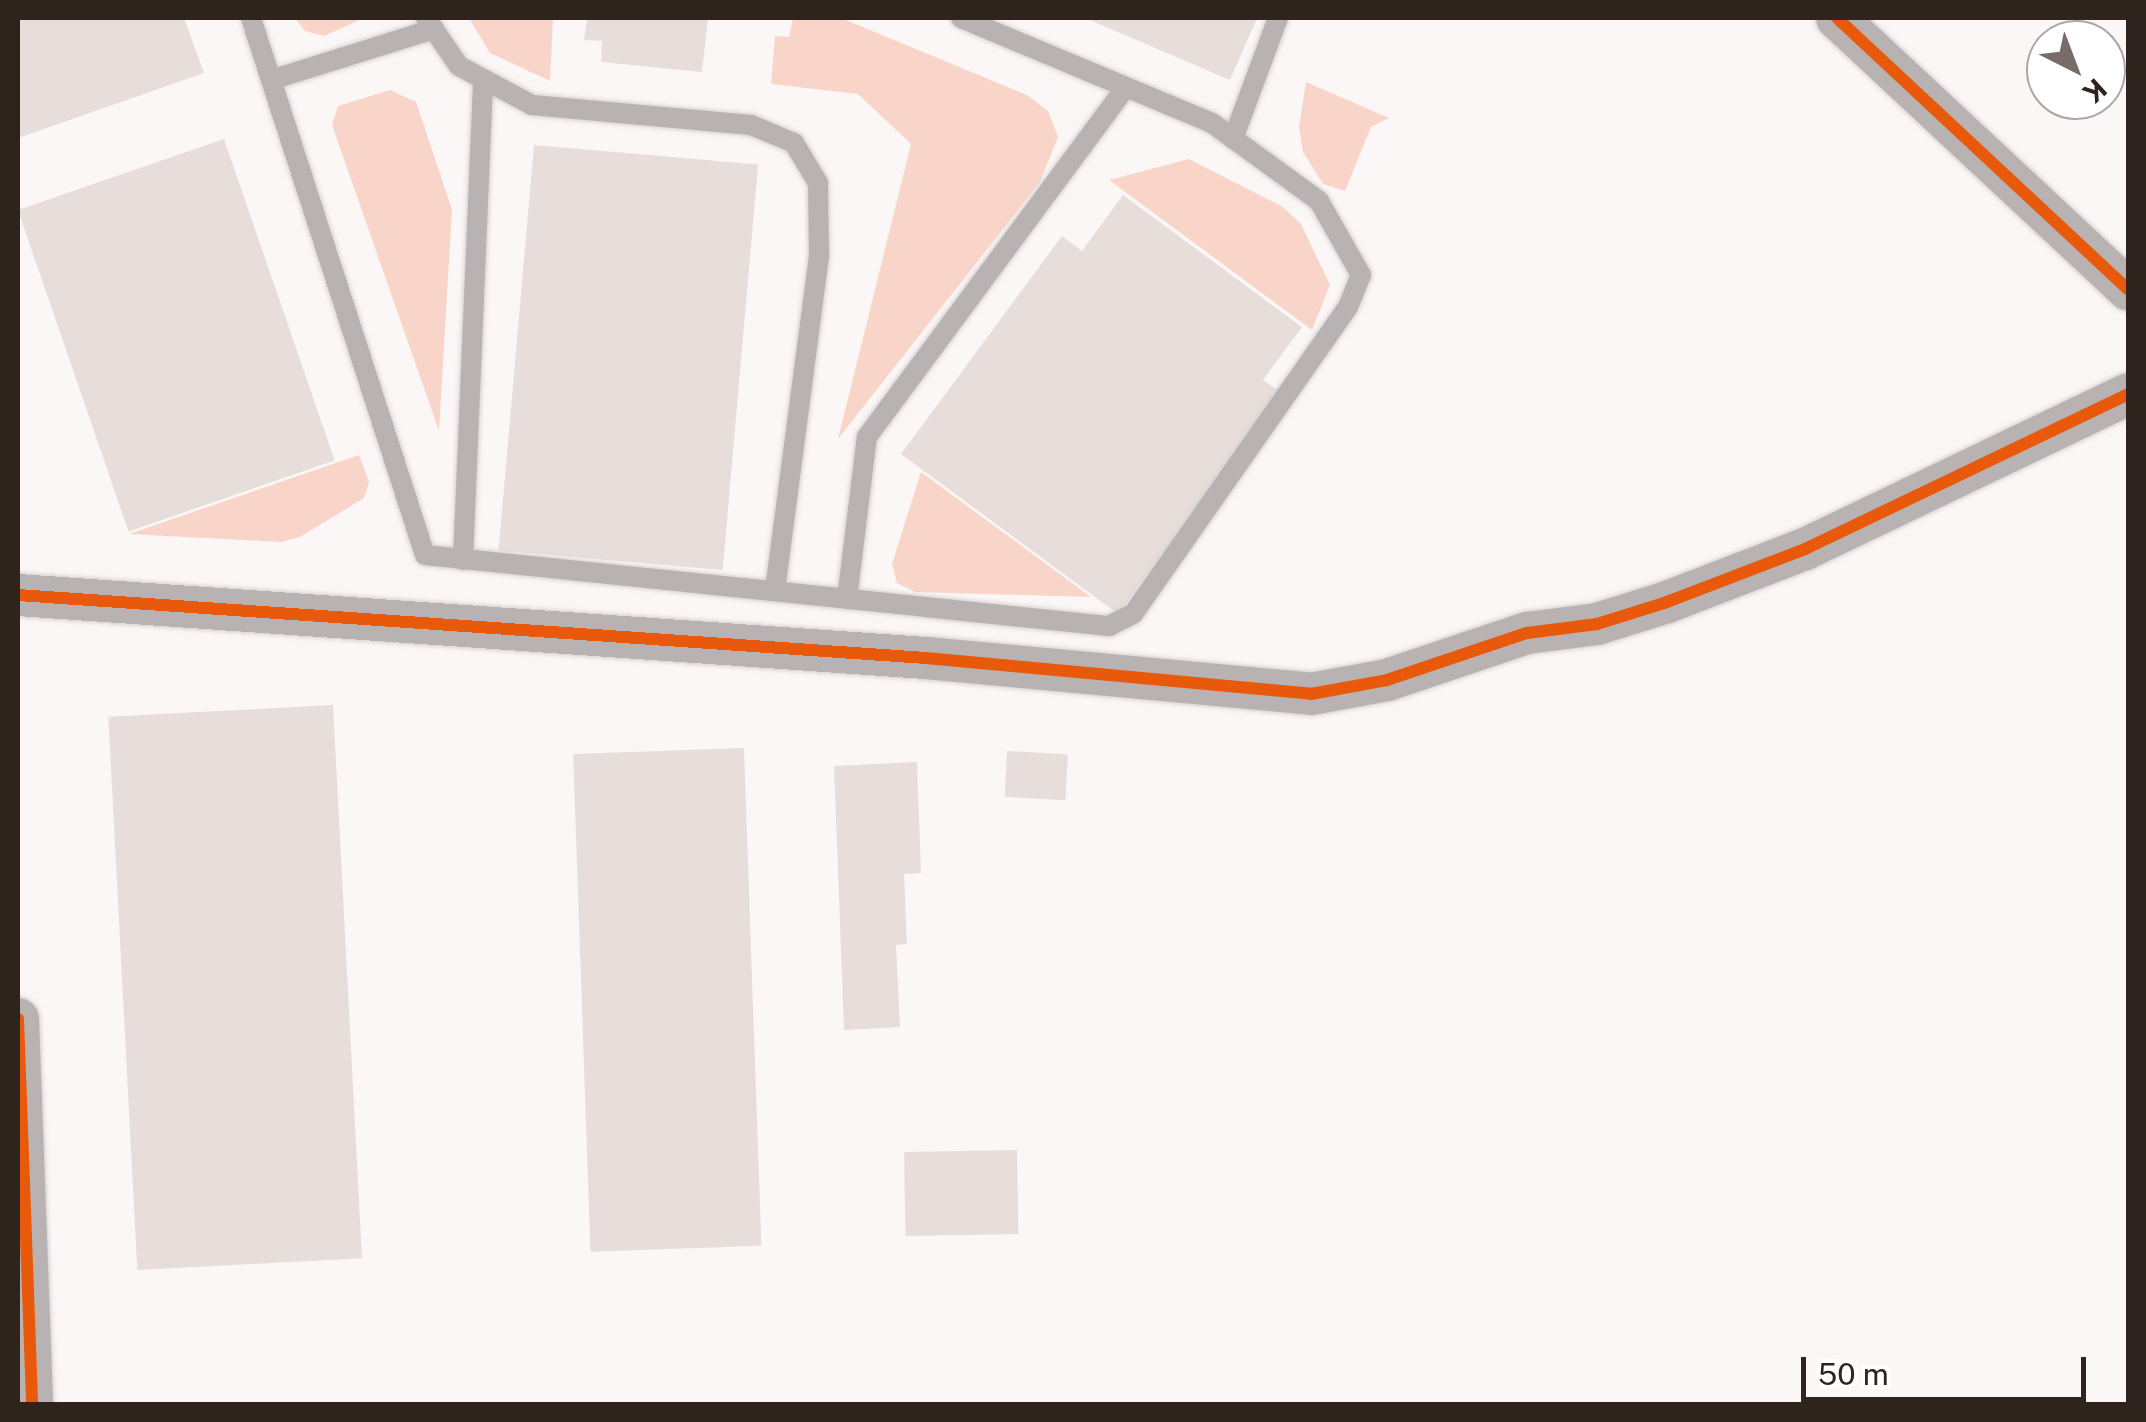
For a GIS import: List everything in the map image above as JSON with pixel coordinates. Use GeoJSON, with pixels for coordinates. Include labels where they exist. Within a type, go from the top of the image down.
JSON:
{"type":"FeatureCollection","features":[{"type":"Feature","properties":{"kind":"street"},"geometry":{"type":"LineString","coordinates":[[1837,18],[2128,289]]}},
{"type":"Feature","properties":{"kind":"street"},"geometry":{"type":"LineString","coordinates":[[18,595],[944,660],[1311,694],[1387,680],[1527,632],[1597,624],[1668,602],[1805,549],[2128,394]]}},
{"type":"Feature","properties":{"kind":"street"},"geometry":{"type":"LineString","coordinates":[[18,1018],[32,1404]]}},
{"type":"Feature","properties":{"kind":"lane"},"geometry":{"type":"LineString","coordinates":[[251,18],[425,556],[1109,626],[1134,614],[1348,307],[1361,275],[1319,200],[1233,139],[1126,87],[961,18]]}},
{"type":"Feature","properties":{"kind":"lane"},"geometry":{"type":"LineString","coordinates":[[1233,139],[1278,18]]}},
{"type":"Feature","properties":{"kind":"lane"},"geometry":{"type":"LineString","coordinates":[[271,80],[430,23],[459,66],[532,105],[751,125],[794,143],[818,183],[819,256],[774,591]]}},
{"type":"Feature","properties":{"kind":"lane"},"geometry":{"type":"LineString","coordinates":[[463,560],[482,79]]}},
{"type":"Feature","properties":{"kind":"lane"},"geometry":{"type":"LineString","coordinates":[[847,599],[867,437],[1126,87]]}},
{"type":"Feature","properties":{"kind":"shaded area"},"geometry":{"type":"Polygon","coordinates":[[[295,18],[364,18],[324,36],[305,31],[295,18]]]}},
{"type":"Feature","properties":{"kind":"shaded area"},"geometry":{"type":"Polygon","coordinates":[[[469,18],[553,18],[550,81],[490,53],[469,18]]]}},
{"type":"Feature","properties":{"kind":"shaded area"},"geometry":{"type":"Polygon","coordinates":[[[793,18],[841,18],[1027,95],[1048,111],[1058,137],[1040,182],[838,439],[911,144],[858,94],[771,84],[775,36],[789,37],[793,18]]]}},
{"type":"Feature","properties":{"kind":"shaded area"},"geometry":{"type":"Polygon","coordinates":[[[1306,82],[1389,118],[1371,127],[1345,191],[1323,184],[1303,152],[1299,127],[1306,82]]]}},
{"type":"Feature","properties":{"kind":"shaded area"},"geometry":{"type":"Polygon","coordinates":[[[390,90],[416,102],[452,210],[439,431],[332,125],[338,106],[390,90]]]}},
{"type":"Feature","properties":{"kind":"shaded area"},"geometry":{"type":"Polygon","coordinates":[[[1189,159],[1283,207],[1301,224],[1330,285],[1312,330],[1109,180],[1189,159]]]}},
{"type":"Feature","properties":{"kind":"shaded area"},"geometry":{"type":"Polygon","coordinates":[[[359,455],[369,482],[364,498],[300,537],[281,542],[129,534],[359,455]]]}},
{"type":"Feature","properties":{"kind":"shaded area"},"geometry":{"type":"Polygon","coordinates":[[[921,472],[1091,597],[915,592],[897,583],[892,564],[921,472]]]}},
{"type":"Feature","properties":{"kind":"building"},"geometry":{"type":"Polygon","coordinates":[[[18,18],[184,18],[204,73],[18,138],[18,18]]]}},
{"type":"Feature","properties":{"kind":"building"},"geometry":{"type":"Polygon","coordinates":[[[587,18],[708,18],[702,72],[601,62],[602,41],[584,40],[587,18]]]}},
{"type":"Feature","properties":{"kind":"building"},"geometry":{"type":"Polygon","coordinates":[[[1085,18],[1257,18],[1230,80],[1085,18]]]}},
{"type":"Feature","properties":{"kind":"building"},"geometry":{"type":"Polygon","coordinates":[[[224,139],[335,460],[129,531],[18,210],[224,139]]]}},
{"type":"Feature","properties":{"kind":"building"},"geometry":{"type":"Polygon","coordinates":[[[534,145],[758,165],[723,570],[499,550],[534,145]]]}},
{"type":"Feature","properties":{"kind":"building"},"geometry":{"type":"Polygon","coordinates":[[[1123,195],[1302,327],[1263,380],[1282,393],[1118,614],[901,454],[1062,236],[1082,251],[1123,195]]]}},
{"type":"Feature","properties":{"kind":"building"},"geometry":{"type":"Polygon","coordinates":[[[333,705],[362,1258],[137,1270],[108,717],[333,705]]]}},
{"type":"Feature","properties":{"kind":"building"},"geometry":{"type":"Polygon","coordinates":[[[744,748],[761,1246],[590,1252],[573,754],[744,748]]]}},
{"type":"Feature","properties":{"kind":"building"},"geometry":{"type":"Polygon","coordinates":[[[1007,751],[1068,754],[1066,800],[1005,797],[1007,751]]]}},
{"type":"Feature","properties":{"kind":"building"},"geometry":{"type":"Polygon","coordinates":[[[917,762],[921,873],[904,874],[907,944],[896,945],[900,1027],[844,1030],[834,766],[917,762]]]}},
{"type":"Feature","properties":{"kind":"building"},"geometry":{"type":"Polygon","coordinates":[[[1017,1150],[1018,1234],[905,1236],[904,1152],[1017,1150]]]}},
{"type":"Feature","properties":{"kind":"cycle path"},"geometry":{"type":"LineString","coordinates":[[1837,18],[2128,289]]}},
{"type":"Feature","properties":{"kind":"cycle path"},"geometry":{"type":"LineString","coordinates":[[18,595],[926,658],[1311,694],[1387,680],[1527,633],[1597,624],[1667,602],[1805,549],[2128,394]]}},
{"type":"Feature","properties":{"kind":"cycle path"},"geometry":{"type":"LineString","coordinates":[[18,1019],[32,1404]]}}]}
